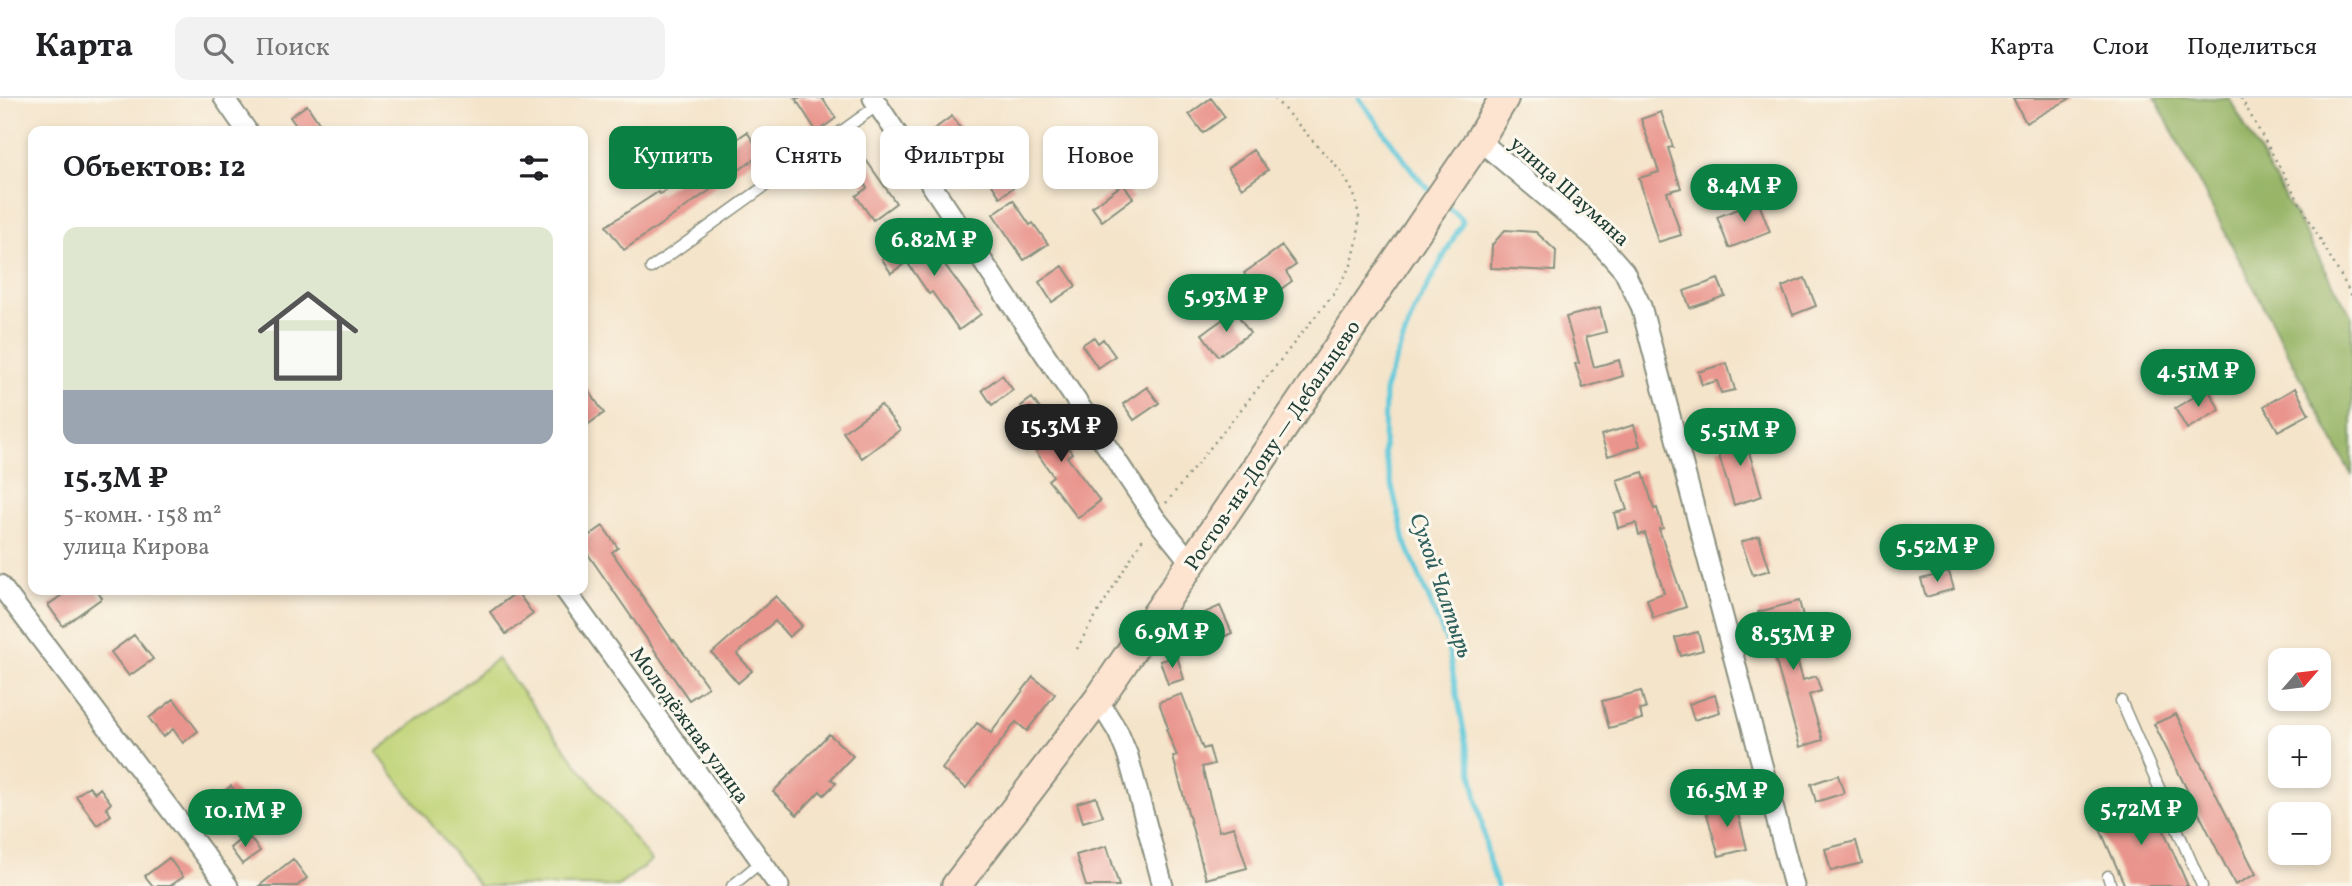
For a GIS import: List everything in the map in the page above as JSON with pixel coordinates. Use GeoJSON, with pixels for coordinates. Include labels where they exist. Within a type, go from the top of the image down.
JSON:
{"type":"FeatureCollection","features":[{"type":"Feature","properties":{"kind":"street"},"geometry":{"type":"LineString","coordinates":[[224,98],[244,126]]}},
{"type":"Feature","properties":{"kind":"street","name":"Ростов-на-Дону — Дебальцево"},"geometry":{"type":"LineString","coordinates":[[956,886],[1098,700],[1479,141],[1504,98]]}},
{"type":"Feature","properties":{"kind":"street"},"geometry":{"type":"LineString","coordinates":[[875,102],[1155,518],[1192,564]]}},
{"type":"Feature","properties":{"kind":"street","name":"улица Шаумяна"},"geometry":{"type":"LineString","coordinates":[[1479,141],[1595,238],[1624,271],[1633,286],[1794,886]]}},
{"type":"Feature","properties":{"kind":"street"},"geometry":{"type":"LineString","coordinates":[[0,585],[228,886]]}},
{"type":"Feature","properties":{"kind":"street","name":"Молодёжная улица"},"geometry":{"type":"LineString","coordinates":[[569,595],[779,886]]}},
{"type":"Feature","properties":{"kind":"street"},"geometry":{"type":"LineString","coordinates":[[1098,700],[1118,732],[1128,756],[1163,886]]}},
{"type":"Feature","properties":{"kind":"lane"},"geometry":{"type":"LineString","coordinates":[[651,268],[875,102]]}},
{"type":"Feature","properties":{"kind":"lane"},"geometry":{"type":"LineString","coordinates":[[2121,701],[2203,886]]}},
{"type":"Feature","properties":{"kind":"lane"},"geometry":{"type":"LineString","coordinates":[[732,886],[761,862]]}},
{"type":"Feature","properties":{"kind":"path"},"geometry":{"type":"LineString","coordinates":[[1077,649],[1155,518],[1335,292],[1352,263],[1358,237],[1359,216],[1354,194],[1343,174],[1274,98]]}},
{"type":"Feature","properties":{"kind":"path"},"geometry":{"type":"LineString","coordinates":[[2241,98],[2352,296]]}},
{"type":"Feature","properties":{"kind":"green space"},"geometry":{"type":"Polygon","coordinates":[[[2155,98],[2229,98],[2352,317],[2352,476],[2155,98]]]}},
{"type":"Feature","properties":{"kind":"green space"},"geometry":{"type":"Polygon","coordinates":[[[497,659],[651,861],[618,886],[479,886],[376,752],[497,659]]]}},
{"type":"Feature","properties":{"kind":"building"},"geometry":{"type":"Polygon","coordinates":[[[795,98],[822,98],[836,118],[825,126],[813,126],[795,98]]]}},
{"type":"Feature","properties":{"kind":"building"},"geometry":{"type":"Polygon","coordinates":[[[1211,98],[1225,117],[1203,133],[1189,114],[1211,98]]]}},
{"type":"Feature","properties":{"kind":"building"},"geometry":{"type":"Polygon","coordinates":[[[2013,98],[2071,98],[2026,123],[2013,98]]]}},
{"type":"Feature","properties":{"kind":"building"},"geometry":{"type":"Polygon","coordinates":[[[307,105],[321,126],[296,126],[290,117],[307,105]]]}},
{"type":"Feature","properties":{"kind":"building"},"geometry":{"type":"Polygon","coordinates":[[[1661,112],[1673,147],[1668,148],[1681,188],[1667,192],[1681,235],[1658,242],[1639,178],[1659,172],[1641,119],[1661,112]]]}},
{"type":"Feature","properties":{"kind":"building"},"geometry":{"type":"Polygon","coordinates":[[[952,116],[959,126],[938,126],[952,116]]]}},
{"type":"Feature","properties":{"kind":"building"},"geometry":{"type":"Polygon","coordinates":[[[747,132],[751,138],[751,162],[737,171],[737,139],[747,132]]]}},
{"type":"Feature","properties":{"kind":"building"},"geometry":{"type":"Polygon","coordinates":[[[1253,150],[1268,170],[1242,188],[1228,168],[1253,150]]]}},
{"type":"Feature","properties":{"kind":"building"},"geometry":{"type":"Polygon","coordinates":[[[866,160],[880,180],[880,189],[886,189],[896,203],[873,220],[856,196],[867,188],[866,160]]]}},
{"type":"Feature","properties":{"kind":"building"},"geometry":{"type":"Polygon","coordinates":[[[667,189],[712,189],[624,250],[606,226],[658,192],[660,194],[667,189]]]}},
{"type":"Feature","properties":{"kind":"building"},"geometry":{"type":"Polygon","coordinates":[[[995,189],[1011,189],[1000,197],[995,189]]]}},
{"type":"Feature","properties":{"kind":"building"},"geometry":{"type":"Polygon","coordinates":[[[1116,189],[1127,189],[1133,198],[1102,221],[1092,207],[1116,189]]]}},
{"type":"Feature","properties":{"kind":"building"},"geometry":{"type":"Polygon","coordinates":[[[1013,200],[1030,225],[1033,223],[1048,244],[1024,260],[993,214],[1013,200]]]}},
{"type":"Feature","properties":{"kind":"building"},"geometry":{"type":"Polygon","coordinates":[[[1758,201],[1770,232],[1729,248],[1717,217],[1758,201]]]}},
{"type":"Feature","properties":{"kind":"building"},"geometry":{"type":"Polygon","coordinates":[[[1505,230],[1536,232],[1556,251],[1555,271],[1491,268],[1492,245],[1505,230]]]}},
{"type":"Feature","properties":{"kind":"building"},"geometry":{"type":"Polygon","coordinates":[[[924,231],[933,245],[931,246],[981,314],[959,330],[907,262],[891,273],[882,259],[924,231]]]}},
{"type":"Feature","properties":{"kind":"building"},"geometry":{"type":"Polygon","coordinates":[[[1282,246],[1296,265],[1286,272],[1292,281],[1274,294],[1268,286],[1258,293],[1244,273],[1282,246]]]}},
{"type":"Feature","properties":{"kind":"building"},"geometry":{"type":"Polygon","coordinates":[[[1063,266],[1076,286],[1052,302],[1039,282],[1063,266]]]}},
{"type":"Feature","properties":{"kind":"building"},"geometry":{"type":"Polygon","coordinates":[[[1805,278],[1816,306],[1793,315],[1782,287],[1805,278]]]}},
{"type":"Feature","properties":{"kind":"building"},"geometry":{"type":"Polygon","coordinates":[[[1718,279],[1725,296],[1690,308],[1684,291],[1718,279]]]}},
{"type":"Feature","properties":{"kind":"building"},"geometry":{"type":"Polygon","coordinates":[[[1600,308],[1606,332],[1586,337],[1594,367],[1619,360],[1623,376],[1583,388],[1575,364],[1579,363],[1566,317],[1600,308]]]}},
{"type":"Feature","properties":{"kind":"building"},"geometry":{"type":"Polygon","coordinates":[[[1235,311],[1250,333],[1218,356],[1202,334],[1235,311]]]}},
{"type":"Feature","properties":{"kind":"building"},"geometry":{"type":"Polygon","coordinates":[[[1094,337],[1098,343],[1103,339],[1115,356],[1098,368],[1082,345],[1094,337]]]}},
{"type":"Feature","properties":{"kind":"building"},"geometry":{"type":"Polygon","coordinates":[[[1727,363],[1735,390],[1721,393],[1717,381],[1702,385],[1698,372],[1727,363]]]}},
{"type":"Feature","properties":{"kind":"building"},"geometry":{"type":"Polygon","coordinates":[[[1002,375],[1013,390],[992,405],[982,390],[1002,375]]]}},
{"type":"Feature","properties":{"kind":"building"},"geometry":{"type":"Polygon","coordinates":[[[1147,387],[1159,403],[1134,420],[1123,404],[1147,387]]]}},
{"type":"Feature","properties":{"kind":"building"},"geometry":{"type":"Polygon","coordinates":[[[2295,388],[2309,414],[2278,431],[2264,406],[2295,388]]]}},
{"type":"Feature","properties":{"kind":"building"},"geometry":{"type":"Polygon","coordinates":[[[588,389],[604,413],[588,424],[588,389]]]}},
{"type":"Feature","properties":{"kind":"building"},"geometry":{"type":"Polygon","coordinates":[[[2208,389],[2220,410],[2187,429],[2175,408],[2208,389]]]}},
{"type":"Feature","properties":{"kind":"building"},"geometry":{"type":"Polygon","coordinates":[[[1032,398],[1072,453],[1067,457],[1100,501],[1078,518],[1048,480],[1053,476],[1035,450],[1046,442],[1021,406],[1032,398]]]}},
{"type":"Feature","properties":{"kind":"building"},"geometry":{"type":"Polygon","coordinates":[[[881,405],[900,430],[862,458],[843,432],[881,405]]]}},
{"type":"Feature","properties":{"kind":"building"},"geometry":{"type":"Polygon","coordinates":[[[1634,425],[1640,446],[1608,456],[1601,435],[1634,425]]]}},
{"type":"Feature","properties":{"kind":"building"},"geometry":{"type":"Polygon","coordinates":[[[1749,428],[1754,444],[1747,445],[1762,496],[1734,505],[1717,449],[1732,444],[1729,433],[1749,428]]]}},
{"type":"Feature","properties":{"kind":"building"},"geometry":{"type":"Polygon","coordinates":[[[1643,472],[1654,509],[1657,508],[1663,528],[1659,529],[1686,607],[1653,618],[1647,599],[1664,593],[1645,533],[1639,535],[1636,523],[1618,528],[1614,513],[1627,510],[1617,480],[1643,472]]]}},
{"type":"Feature","properties":{"kind":"building"},"geometry":{"type":"Polygon","coordinates":[[[603,526],[618,548],[612,552],[708,687],[689,700],[588,554],[588,536],[603,526]]]}},
{"type":"Feature","properties":{"kind":"building"},"geometry":{"type":"Polygon","coordinates":[[[1759,536],[1770,570],[1753,575],[1741,542],[1759,536]]]}},
{"type":"Feature","properties":{"kind":"building"},"geometry":{"type":"Polygon","coordinates":[[[1949,572],[1954,589],[1926,597],[1921,579],[1949,572]]]}},
{"type":"Feature","properties":{"kind":"building"},"geometry":{"type":"Polygon","coordinates":[[[62,595],[100,595],[102,598],[63,626],[48,605],[62,595]]]}},
{"type":"Feature","properties":{"kind":"building"},"geometry":{"type":"Polygon","coordinates":[[[513,595],[519,595],[533,614],[506,634],[490,612],[513,595]]]}},
{"type":"Feature","properties":{"kind":"building"},"geometry":{"type":"Polygon","coordinates":[[[776,596],[802,626],[789,637],[775,621],[737,654],[752,671],[738,683],[712,653],[776,596]]]}},
{"type":"Feature","properties":{"kind":"building"},"geometry":{"type":"Polygon","coordinates":[[[1799,601],[1803,616],[1786,621],[1803,680],[1816,676],[1821,691],[1809,695],[1823,740],[1800,747],[1766,626],[1762,627],[1758,612],[1799,601]]]}},
{"type":"Feature","properties":{"kind":"building"},"geometry":{"type":"Polygon","coordinates":[[[1220,606],[1232,633],[1215,641],[1202,614],[1220,606]]]}},
{"type":"Feature","properties":{"kind":"building"},"geometry":{"type":"Polygon","coordinates":[[[1698,632],[1703,650],[1681,656],[1675,638],[1698,632]]]}},
{"type":"Feature","properties":{"kind":"building"},"geometry":{"type":"Polygon","coordinates":[[[134,635],[153,659],[129,676],[111,652],[134,635]]]}},
{"type":"Feature","properties":{"kind":"building"},"geometry":{"type":"Polygon","coordinates":[[[1177,656],[1184,679],[1168,684],[1160,661],[1177,656]]]}},
{"type":"Feature","properties":{"kind":"building"},"geometry":{"type":"Polygon","coordinates":[[[1033,677],[1055,694],[1027,731],[1016,722],[966,788],[942,769],[977,723],[991,733],[1033,677]]]}},
{"type":"Feature","properties":{"kind":"building"},"geometry":{"type":"Polygon","coordinates":[[[1641,691],[1646,709],[1640,710],[1642,719],[1609,728],[1602,701],[1641,691]]]}},
{"type":"Feature","properties":{"kind":"building"},"geometry":{"type":"Polygon","coordinates":[[[1182,694],[1203,749],[1209,747],[1214,764],[1202,767],[1219,831],[1234,827],[1247,868],[1206,879],[1173,757],[1177,756],[1159,702],[1182,694]]]}},
{"type":"Feature","properties":{"kind":"building"},"geometry":{"type":"Polygon","coordinates":[[[1715,695],[1720,712],[1694,720],[1689,704],[1715,695]]]}},
{"type":"Feature","properties":{"kind":"building"},"geometry":{"type":"Polygon","coordinates":[[[174,699],[198,731],[183,743],[173,729],[163,737],[149,718],[174,699]]]}},
{"type":"Feature","properties":{"kind":"building"},"geometry":{"type":"Polygon","coordinates":[[[2176,714],[2256,874],[2235,885],[2154,724],[2176,714]]]}},
{"type":"Feature","properties":{"kind":"building"},"geometry":{"type":"Polygon","coordinates":[[[829,734],[853,756],[831,779],[836,783],[824,795],[820,791],[797,815],[773,792],[829,734]]]}},
{"type":"Feature","properties":{"kind":"building"},"geometry":{"type":"Polygon","coordinates":[[[1838,775],[1844,793],[1816,802],[1811,784],[1838,775]]]}},
{"type":"Feature","properties":{"kind":"building"},"geometry":{"type":"Polygon","coordinates":[[[89,786],[95,793],[100,788],[111,803],[106,808],[111,815],[97,825],[76,796],[89,786]]]}},
{"type":"Feature","properties":{"kind":"building"},"geometry":{"type":"Polygon","coordinates":[[[231,786],[251,811],[232,826],[212,801],[231,786]]]}},
{"type":"Feature","properties":{"kind":"building"},"geometry":{"type":"Polygon","coordinates":[[[1096,797],[1103,816],[1083,822],[1077,803],[1096,797]]]}},
{"type":"Feature","properties":{"kind":"building"},"geometry":{"type":"Polygon","coordinates":[[[2149,797],[2188,886],[2125,886],[2096,820],[2149,797]]]}},
{"type":"Feature","properties":{"kind":"building"},"geometry":{"type":"Polygon","coordinates":[[[1735,802],[1747,849],[1719,856],[1706,811],[1735,802]]]}},
{"type":"Feature","properties":{"kind":"building"},"geometry":{"type":"Polygon","coordinates":[[[247,834],[260,851],[242,864],[230,848],[247,834]]]}},
{"type":"Feature","properties":{"kind":"building"},"geometry":{"type":"Polygon","coordinates":[[[1856,841],[1862,863],[1831,871],[1825,849],[1856,841]]]}},
{"type":"Feature","properties":{"kind":"building"},"geometry":{"type":"Polygon","coordinates":[[[1107,846],[1119,886],[1086,886],[1076,855],[1107,846]]]}},
{"type":"Feature","properties":{"kind":"building"},"geometry":{"type":"Polygon","coordinates":[[[169,858],[183,877],[170,886],[153,886],[145,876],[169,858]]]}},
{"type":"Feature","properties":{"kind":"building"},"geometry":{"type":"Polygon","coordinates":[[[293,859],[307,878],[297,886],[259,886],[293,859]]]}},
{"type":"Feature","properties":{"kind":"waterway","name":"Сухой Чалтырь"},"geometry":{"type":"LineString","coordinates":[[1359,98],[1417,177],[1432,192]]}},
{"type":"Feature","properties":{"kind":"waterway","name":"Сухой Чалтырь"},"geometry":{"type":"LineString","coordinates":[[1444,203],[1463,221],[1414,311],[1385,388],[1384,453],[1405,541],[1447,643],[1489,861],[1497,886]]}}]}
